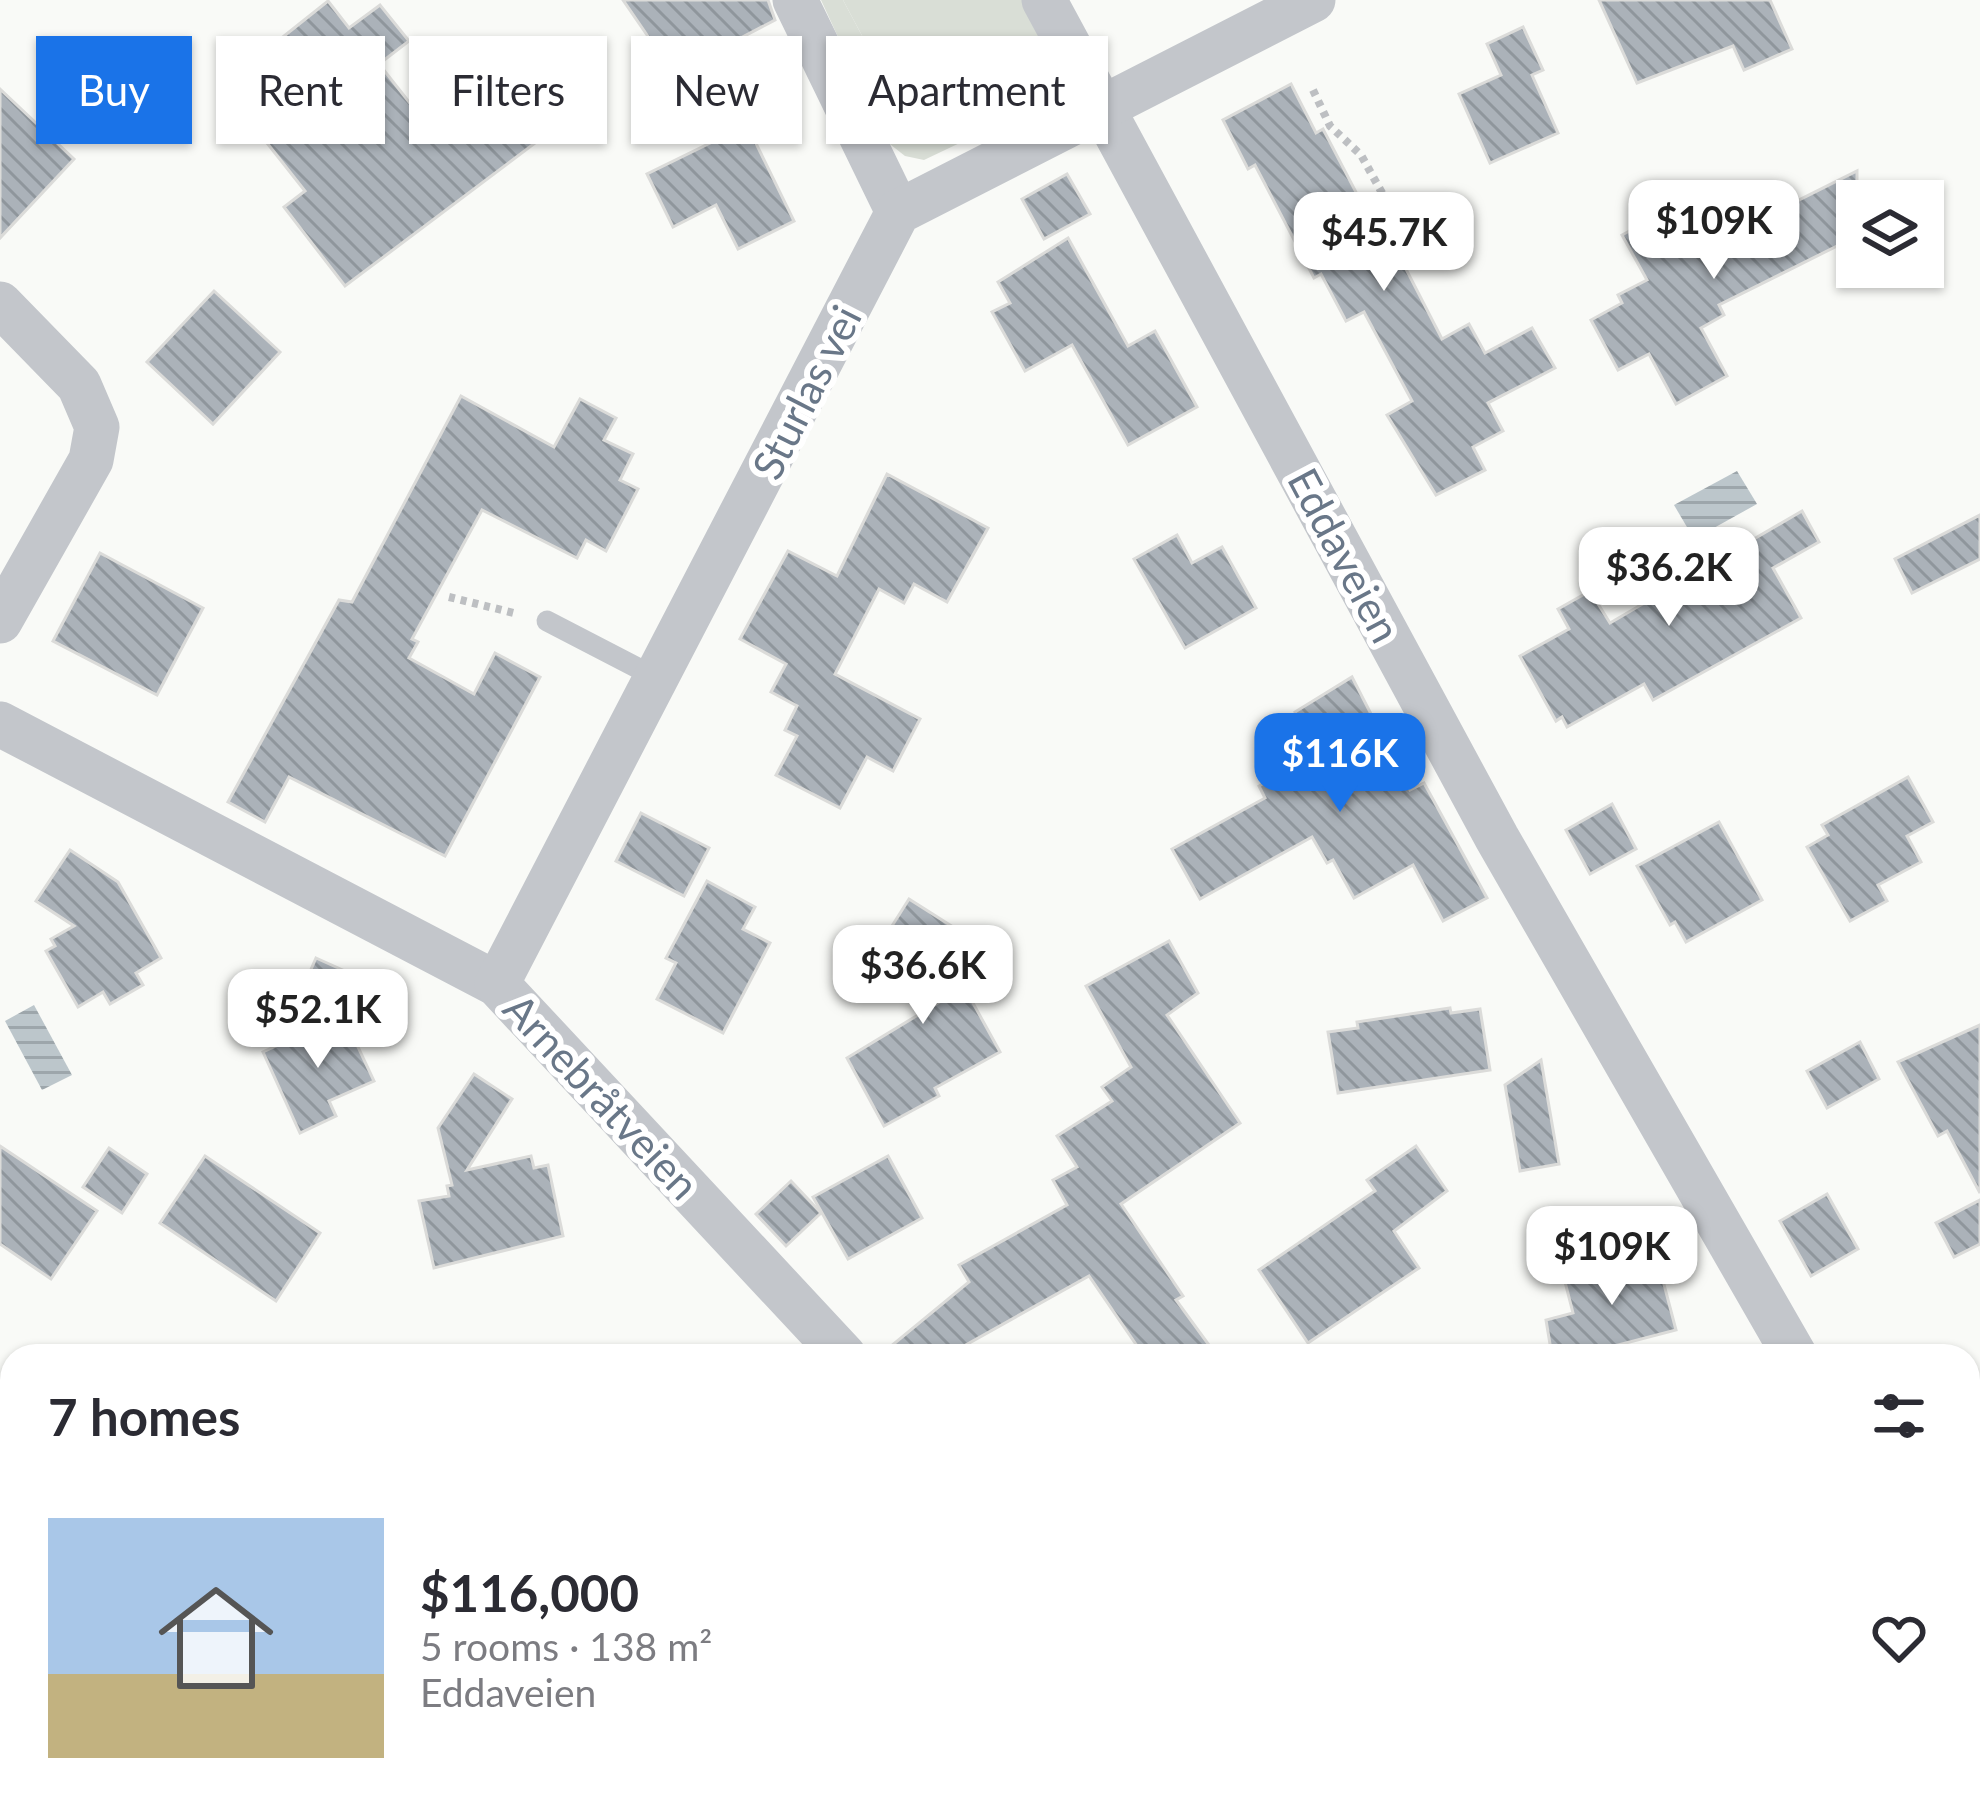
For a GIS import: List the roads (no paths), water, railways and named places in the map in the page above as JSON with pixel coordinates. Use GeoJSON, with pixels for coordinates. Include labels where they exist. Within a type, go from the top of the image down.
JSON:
{"type":"FeatureCollection","features":[{"type":"Feature","properties":{"kind":"street"},"geometry":{"type":"LineString","coordinates":[[795,0],[898,212],[1026,144]]}},
{"type":"Feature","properties":{"kind":"street","name":"Eddaveien"},"geometry":{"type":"LineString","coordinates":[[1045,0],[1065,36]]}},
{"type":"Feature","properties":{"kind":"street"},"geometry":{"type":"LineString","coordinates":[[1108,101],[1313,0]]}},
{"type":"Feature","properties":{"kind":"street","name":"Eddaveien"},"geometry":{"type":"LineString","coordinates":[[1108,115],[1497,838],[1788,1344]]}},
{"type":"Feature","properties":{"kind":"street","name":"Sturlas vei"},"geometry":{"type":"LineString","coordinates":[[497,984],[898,212]]}},
{"type":"Feature","properties":{"kind":"street"},"geometry":{"type":"LineString","coordinates":[[0,304],[79,385],[97,427],[91,460],[0,621]]}},
{"type":"Feature","properties":{"kind":"street","name":"Arnebråtveien"},"geometry":{"type":"LineString","coordinates":[[0,724],[497,984],[833,1344]]}},
{"type":"Feature","properties":{"kind":"lane"},"geometry":{"type":"LineString","coordinates":[[547,621],[658,679]]}}]}
